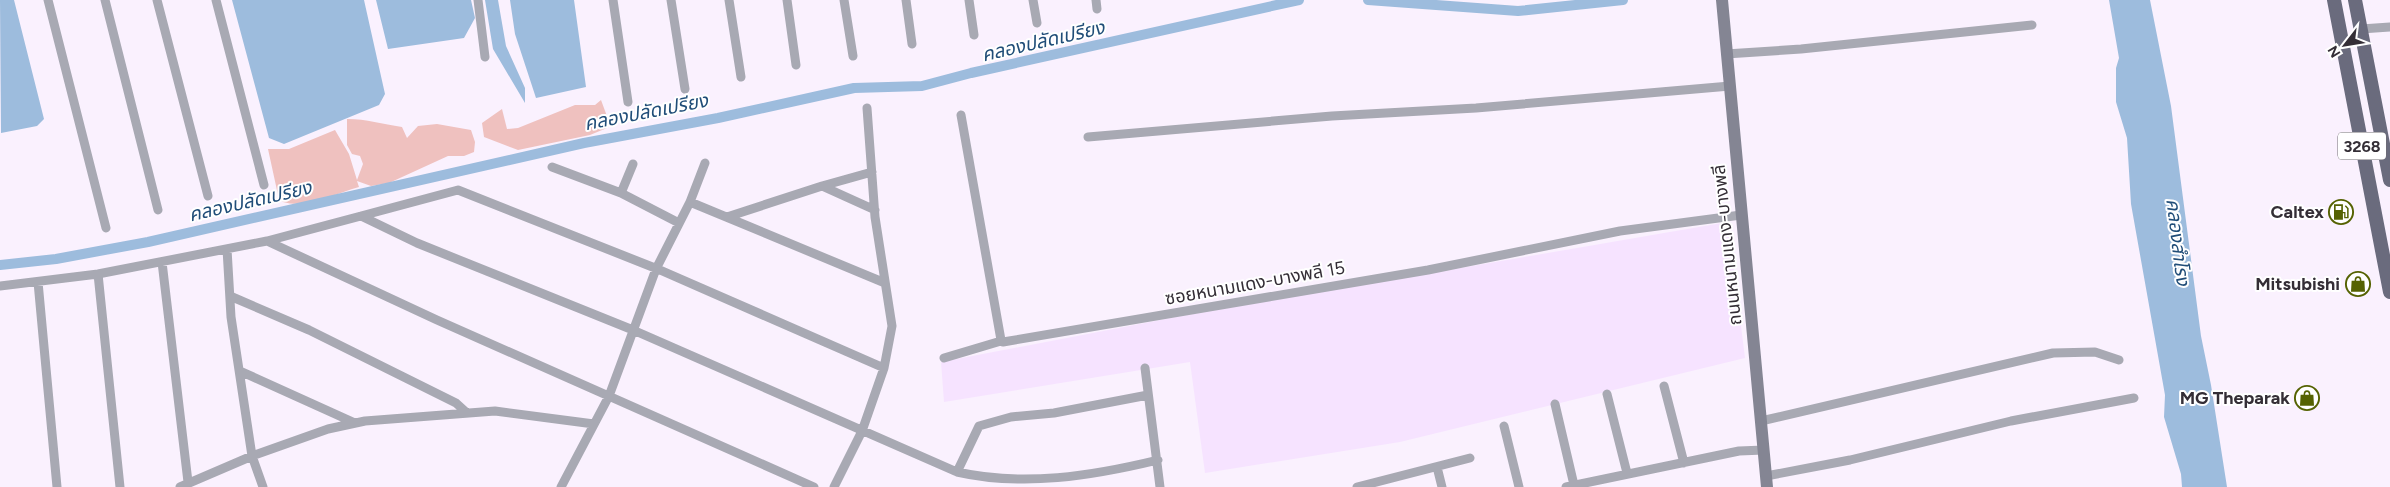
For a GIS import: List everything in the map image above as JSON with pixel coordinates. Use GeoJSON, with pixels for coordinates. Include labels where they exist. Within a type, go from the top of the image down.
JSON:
{"type":"FeatureCollection","features":[{"type":"Feature","properties":{"kind":"main road","name":"ถนนหนามแดง-บางพลี"},"geometry":{"type":"LineString","coordinates":[[1722,0],[1766,484]]}},
{"type":"Feature","properties":{"kind":"main road","name":"3268"},"geometry":{"type":"LineString","coordinates":[[2334,0],[2390,292]]}},
{"type":"Feature","properties":{"kind":"main road","name":"3268"},"geometry":{"type":"LineString","coordinates":[[2355,0],[2385,129],[2390,180]]}},
{"type":"Feature","properties":{"kind":"street"},"geometry":{"type":"LineString","coordinates":[[50,0],[106,228]]}},
{"type":"Feature","properties":{"kind":"street"},"geometry":{"type":"LineString","coordinates":[[104,0],[158,210]]}},
{"type":"Feature","properties":{"kind":"street"},"geometry":{"type":"LineString","coordinates":[[157,0],[208,196]]}},
{"type":"Feature","properties":{"kind":"street"},"geometry":{"type":"LineString","coordinates":[[216,0],[264,185]]}},
{"type":"Feature","properties":{"kind":"street"},"geometry":{"type":"LineString","coordinates":[[478,0],[485,57]]}},
{"type":"Feature","properties":{"kind":"street"},"geometry":{"type":"LineString","coordinates":[[613,0],[628,102]]}},
{"type":"Feature","properties":{"kind":"street"},"geometry":{"type":"LineString","coordinates":[[671,0],[685,89]]}},
{"type":"Feature","properties":{"kind":"street"},"geometry":{"type":"LineString","coordinates":[[729,0],[741,77]]}},
{"type":"Feature","properties":{"kind":"street"},"geometry":{"type":"LineString","coordinates":[[787,0],[796,65]]}},
{"type":"Feature","properties":{"kind":"street"},"geometry":{"type":"LineString","coordinates":[[844,0],[853,56]]}},
{"type":"Feature","properties":{"kind":"street"},"geometry":{"type":"LineString","coordinates":[[906,0],[912,44]]}},
{"type":"Feature","properties":{"kind":"street"},"geometry":{"type":"LineString","coordinates":[[969,0],[974,35]]}},
{"type":"Feature","properties":{"kind":"street"},"geometry":{"type":"LineString","coordinates":[[1033,0],[1037,23]]}},
{"type":"Feature","properties":{"kind":"street"},"geometry":{"type":"LineString","coordinates":[[1726,54],[1801,49],[2032,25]]}},
{"type":"Feature","properties":{"kind":"street"},"geometry":{"type":"LineString","coordinates":[[2361,29],[2390,27]]}},
{"type":"Feature","properties":{"kind":"street"},"geometry":{"type":"LineString","coordinates":[[1088,137],[1332,116],[1486,108],[1730,86]]}},
{"type":"Feature","properties":{"kind":"street"},"geometry":{"type":"LineString","coordinates":[[834,487],[862,431],[884,368],[892,326],[884,283],[875,210],[867,108]]}},
{"type":"Feature","properties":{"kind":"street"},"geometry":{"type":"LineString","coordinates":[[961,115],[1001,341]]}},
{"type":"Feature","properties":{"kind":"street"},"geometry":{"type":"LineString","coordinates":[[621,193],[633,164]]}},
{"type":"Feature","properties":{"kind":"street"},"geometry":{"type":"LineString","coordinates":[[561,487],[610,396],[656,268],[690,202],[705,164]]}},
{"type":"Feature","properties":{"kind":"street"},"geometry":{"type":"LineString","coordinates":[[552,167],[621,193],[679,223]]}},
{"type":"Feature","properties":{"kind":"street"},"geometry":{"type":"LineString","coordinates":[[727,217],[872,172]]}},
{"type":"Feature","properties":{"kind":"street"},"geometry":{"type":"LineString","coordinates":[[822,186],[875,210]]}},
{"type":"Feature","properties":{"kind":"street"},"geometry":{"type":"LineString","coordinates":[[0,286],[98,274],[267,241],[458,190],[656,268],[884,368]]}},
{"type":"Feature","properties":{"kind":"street"},"geometry":{"type":"LineString","coordinates":[[690,202],[884,283]]}},
{"type":"Feature","properties":{"kind":"street","name":"ซอยหนามแดง-บางพลี 15"},"geometry":{"type":"LineString","coordinates":[[944,358],[1001,341],[1428,270],[1620,231],[1741,215]]}},
{"type":"Feature","properties":{"kind":"street"},"geometry":{"type":"LineString","coordinates":[[361,216],[417,242],[633,330],[980,481],[1034,484],[1104,473],[1158,460]]}},
{"type":"Feature","properties":{"kind":"street"},"geometry":{"type":"LineString","coordinates":[[267,241],[437,320],[814,487]]}},
{"type":"Feature","properties":{"kind":"street"},"geometry":{"type":"LineString","coordinates":[[228,249],[230,296],[252,456],[263,487]]}},
{"type":"Feature","properties":{"kind":"street"},"geometry":{"type":"LineString","coordinates":[[162,262],[184,484],[252,456],[328,429],[355,423],[495,411],[594,424]]}},
{"type":"Feature","properties":{"kind":"street"},"geometry":{"type":"LineString","coordinates":[[98,274],[120,487]]}},
{"type":"Feature","properties":{"kind":"street"},"geometry":{"type":"LineString","coordinates":[[38,282],[57,487]]}},
{"type":"Feature","properties":{"kind":"street"},"geometry":{"type":"LineString","coordinates":[[230,296],[318,335],[456,403],[467,413]]}},
{"type":"Feature","properties":{"kind":"street"},"geometry":{"type":"LineString","coordinates":[[1761,421],[2053,353],[2095,352],[2119,360]]}},
{"type":"Feature","properties":{"kind":"street"},"geometry":{"type":"LineString","coordinates":[[1145,368],[1160,487]]}},
{"type":"Feature","properties":{"kind":"street"},"geometry":{"type":"LineString","coordinates":[[240,371],[355,423]]}},
{"type":"Feature","properties":{"kind":"street"},"geometry":{"type":"LineString","coordinates":[[1664,386],[1684,462]]}},
{"type":"Feature","properties":{"kind":"street"},"geometry":{"type":"LineString","coordinates":[[1607,394],[1628,473]]}},
{"type":"Feature","properties":{"kind":"street"},"geometry":{"type":"LineString","coordinates":[[956,472],[979,426],[1011,417],[1054,413],[1148,395]]}},
{"type":"Feature","properties":{"kind":"street"},"geometry":{"type":"LineString","coordinates":[[1766,484],[1850,460],[2011,421],[2134,398]]}},
{"type":"Feature","properties":{"kind":"street"},"geometry":{"type":"LineString","coordinates":[[1555,404],[1570,486],[1739,451],[1764,450]]}},
{"type":"Feature","properties":{"kind":"street"},"geometry":{"type":"LineString","coordinates":[[1504,426],[1519,487]]}},
{"type":"Feature","properties":{"kind":"street"},"geometry":{"type":"LineString","coordinates":[[1356,487],[1470,458]]}},
{"type":"Feature","properties":{"kind":"street"},"geometry":{"type":"LineString","coordinates":[[1437,467],[1442,487]]}},
{"type":"Feature","properties":{"kind":"shaded area"},"geometry":{"type":"Polygon","coordinates":[[[601,100],[608,119],[607,128],[590,135],[518,150],[484,137],[482,123],[502,109],[507,129],[518,128],[575,105],[595,105],[601,100]]]}},
{"type":"Feature","properties":{"kind":"shaded area"},"geometry":{"type":"Polygon","coordinates":[[[347,119],[402,127],[407,138],[418,126],[437,124],[471,130],[475,142],[474,152],[464,156],[448,156],[389,183],[371,186],[357,181],[359,187],[321,200],[302,204],[283,202],[278,195],[268,149],[289,149],[335,130],[349,154],[357,180],[363,164],[360,156],[352,154],[347,145],[347,119]]]}},
{"type":"Feature","properties":{"kind":"shaded area"},"geometry":{"type":"Polygon","coordinates":[[[1728,222],[1745,358],[1400,442],[1205,473],[1190,362],[944,402],[941,362],[1176,317],[1728,222]]]}},
{"type":"Feature","properties":{"kind":"water"},"geometry":{"type":"Polygon","coordinates":[[[0,0],[14,0],[44,119],[37,126],[1,133],[0,0]]]}},
{"type":"Feature","properties":{"kind":"water"},"geometry":{"type":"Polygon","coordinates":[[[232,0],[364,0],[385,94],[379,105],[284,144],[269,138],[232,0]]]}},
{"type":"Feature","properties":{"kind":"water"},"geometry":{"type":"Polygon","coordinates":[[[376,0],[471,0],[475,18],[464,38],[388,49],[376,0]]]}},
{"type":"Feature","properties":{"kind":"water"},"geometry":{"type":"Polygon","coordinates":[[[485,0],[498,0],[506,46],[525,88],[525,103],[493,49],[485,0]]]}},
{"type":"Feature","properties":{"kind":"water"},"geometry":{"type":"Polygon","coordinates":[[[510,0],[574,0],[586,87],[536,98],[515,34],[510,0]]]}},
{"type":"Feature","properties":{"kind":"water","name":"คลองสำโรง"},"geometry":{"type":"Polygon","coordinates":[[[2109,0],[2150,0],[2171,106],[2201,336],[2211,385],[2227,487],[2182,487],[2181,474],[2164,417],[2165,395],[2131,204],[2127,138],[2116,102],[2116,68],[2119,58],[2109,0]]]}},
{"type":"Feature","properties":{"kind":"waterway","name":"คลองปลัดเปรียง"},"geometry":{"type":"LineString","coordinates":[[0,265],[56,259],[148,242],[584,143],[718,118],[854,88],[922,86],[971,73],[1299,0]]}},
{"type":"Feature","properties":{"kind":"waterway","name":"คลองปลัดเปรียง"},"geometry":{"type":"LineString","coordinates":[[1368,0],[1518,11],[1623,0]]}},
{"type":"Feature","properties":{"kind":"place","name":"Caltex"},"geometry":{"type":"Point","coordinates":[2341,212]}},
{"type":"Feature","properties":{"kind":"place","name":"Mitsubishi"},"geometry":{"type":"Point","coordinates":[2358,284]}},
{"type":"Feature","properties":{"kind":"place","name":"MG Theparak"},"geometry":{"type":"Point","coordinates":[2307,398]}}]}
